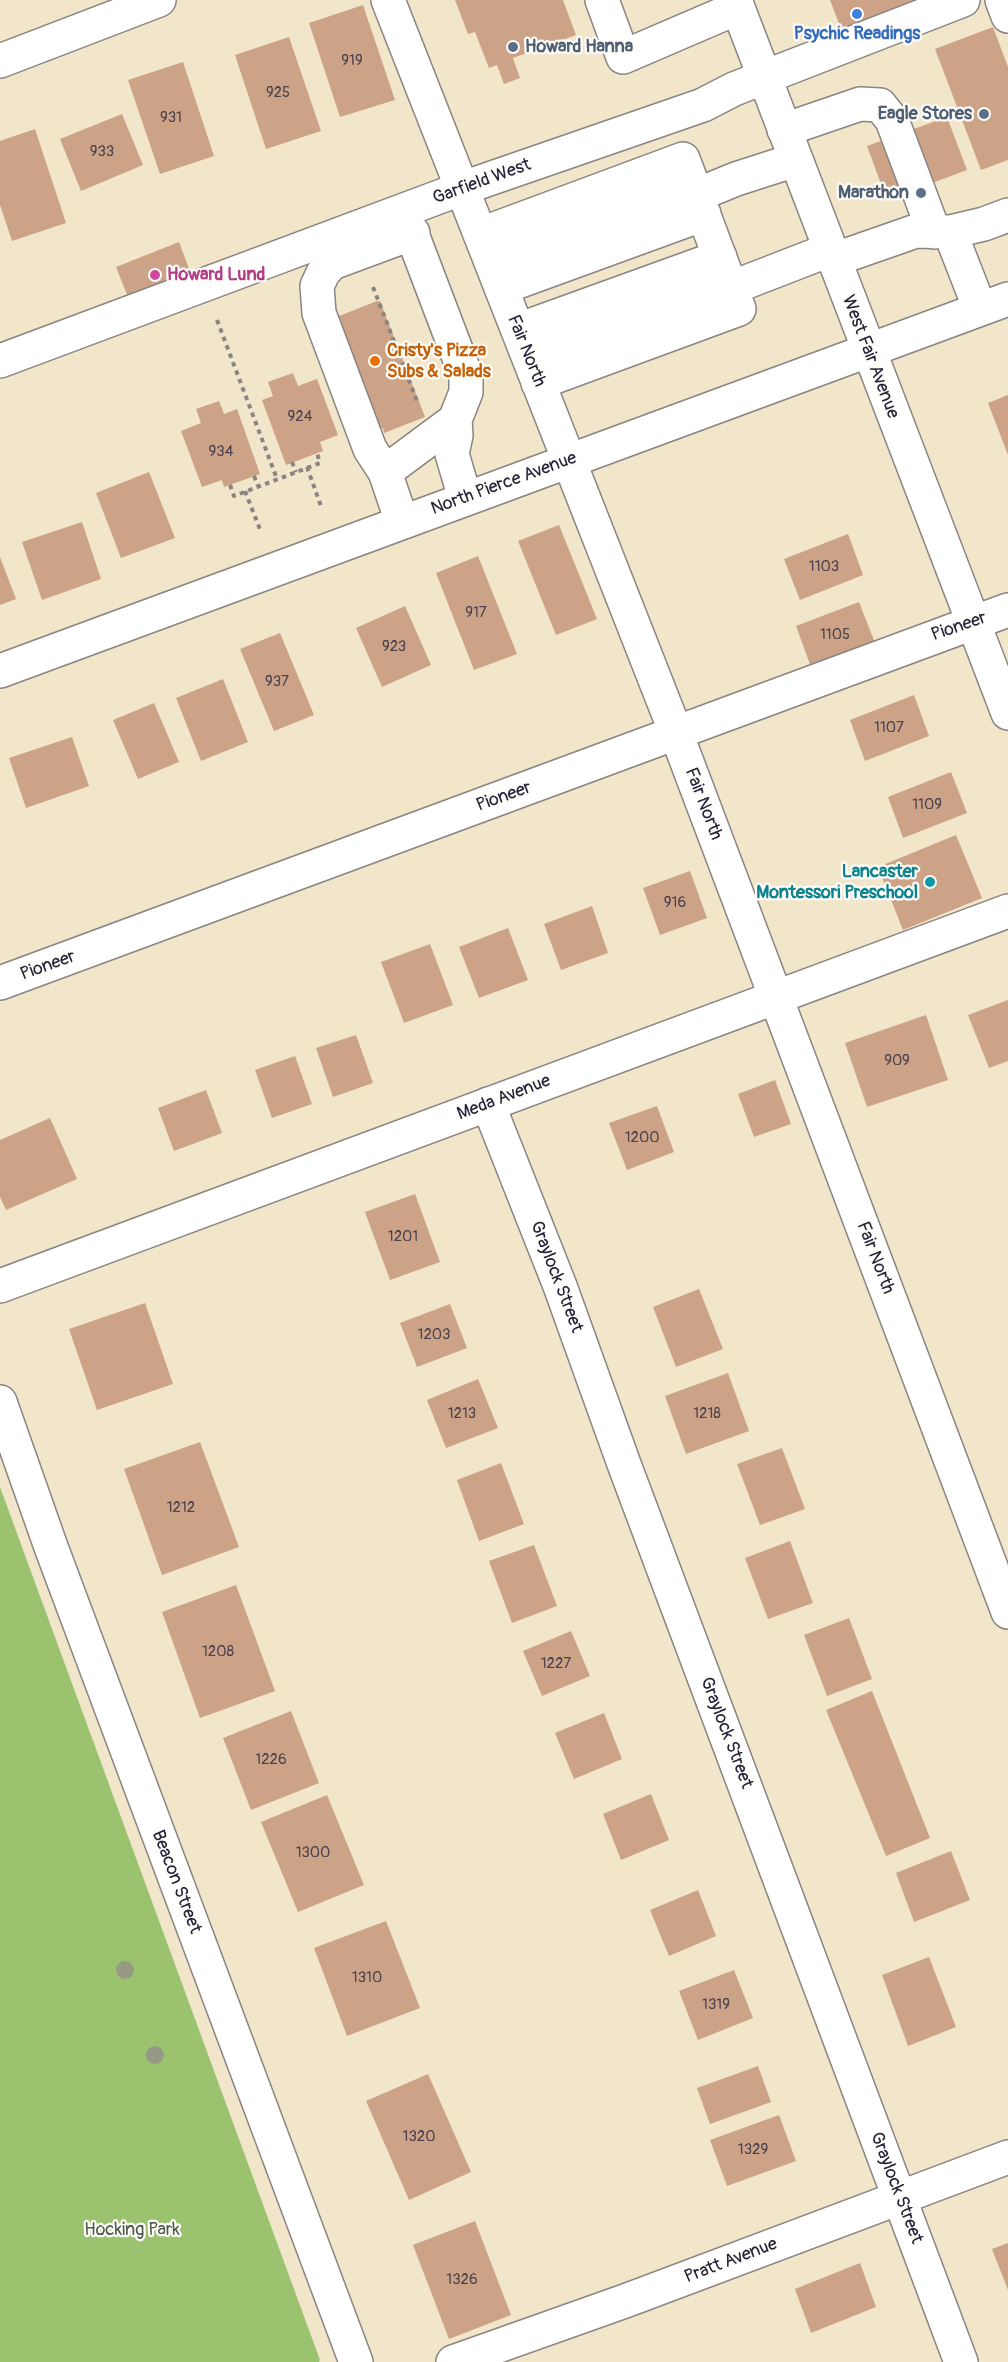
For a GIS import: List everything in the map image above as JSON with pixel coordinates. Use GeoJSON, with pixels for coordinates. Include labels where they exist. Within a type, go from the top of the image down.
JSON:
{"type":"FeatureCollection","features":[{"type":"Feature","properties":{"kind":"street"},"geometry":{"type":"LineString","coordinates":[[0,62],[159,0]]}},
{"type":"Feature","properties":{"kind":"street","name":"Fair North"},"geometry":{"type":"LineString","coordinates":[[388,0],[676,733],[1008,1612]]}},
{"type":"Feature","properties":{"kind":"street"},"geometry":{"type":"LineString","coordinates":[[602,0],[623,57],[736,4]]}},
{"type":"Feature","properties":{"kind":"street","name":"Garfield West"},"geometry":{"type":"LineString","coordinates":[[0,361],[299,250],[408,222],[463,188],[703,105],[734,89],[963,0]]}},
{"type":"Feature","properties":{"kind":"street"},"geometry":{"type":"LineString","coordinates":[[1002,0],[1008,16]]}},
{"type":"Feature","properties":{"kind":"street","name":"West Fair Avenue"},"geometry":{"type":"LineString","coordinates":[[736,4],[1008,713]]}},
{"type":"Feature","properties":{"kind":"street"},"geometry":{"type":"LineString","coordinates":[[491,261],[698,199],[860,104],[880,105],[892,120],[942,232],[994,304]]}},
{"type":"Feature","properties":{"kind":"street"},"geometry":{"type":"LineString","coordinates":[[491,261],[683,159],[739,309],[528,356]]}},
{"type":"Feature","properties":{"kind":"street"},"geometry":{"type":"LineString","coordinates":[[528,356],[727,276],[831,255],[916,231],[942,232],[1008,215]]}},
{"type":"Feature","properties":{"kind":"street"},"geometry":{"type":"LineString","coordinates":[[402,522],[386,472],[370,450],[316,299],[317,286],[323,273],[332,263],[408,222],[466,376],[466,392],[455,420],[456,435],[452,454],[465,498]]}},
{"type":"Feature","properties":{"kind":"street"},"geometry":{"type":"LineString","coordinates":[[299,250],[317,286]]}},
{"type":"Feature","properties":{"kind":"street","name":"North Pierce Avenue"},"geometry":{"type":"LineString","coordinates":[[0,671],[994,304]]}},
{"type":"Feature","properties":{"kind":"street"},"geometry":{"type":"LineString","coordinates":[[386,472],[455,420]]}},
{"type":"Feature","properties":{"kind":"street","name":"Pioneer"},"geometry":{"type":"LineString","coordinates":[[0,983],[1008,610]]}},
{"type":"Feature","properties":{"kind":"street","name":"Meda Avenue"},"geometry":{"type":"LineString","coordinates":[[0,1286],[1008,911]]}},
{"type":"Feature","properties":{"kind":"street","name":"Graylock Street"},"geometry":{"type":"LineString","coordinates":[[488,1104],[560,1286],[624,1464],[961,2362]]}},
{"type":"Feature","properties":{"kind":"street","name":"Beacon Street"},"geometry":{"type":"LineString","coordinates":[[0,1402],[51,1547],[356,2362]]}},
{"type":"Feature","properties":{"kind":"street","name":"Pratt Avenue"},"geometry":{"type":"LineString","coordinates":[[453,2362],[625,2301],[1008,2157]]}},
{"type":"Feature","properties":{"kind":"path"},"geometry":{"type":"LineString","coordinates":[[204,285],[277,479]]}},
{"type":"Feature","properties":{"kind":"path"},"geometry":{"type":"LineString","coordinates":[[373,287],[419,405],[412,407]]}},
{"type":"Feature","properties":{"kind":"path"},"geometry":{"type":"LineString","coordinates":[[230,485],[234,496],[320,463],[317,453]]}},
{"type":"Feature","properties":{"kind":"path"},"geometry":{"type":"LineString","coordinates":[[292,462],[296,472]]}},
{"type":"Feature","properties":{"kind":"path"},"geometry":{"type":"LineString","coordinates":[[308,467],[322,509]]}},
{"type":"Feature","properties":{"kind":"path"},"geometry":{"type":"LineString","coordinates":[[254,476],[258,486]]}},
{"type":"Feature","properties":{"kind":"path"},"geometry":{"type":"LineString","coordinates":[[245,491],[261,532]]}},
{"type":"Feature","properties":{"kind":"green space","name":"Hocking Park"},"geometry":{"type":"Polygon","coordinates":[[[0,1487],[320,2360],[319,2362],[0,2362],[0,1487]]]}},
{"type":"Feature","properties":{"kind":"building","name":"Howard Hanna"},"geometry":{"type":"Polygon","coordinates":[[[455,0],[563,0],[576,35],[513,58],[520,78],[504,84],[497,65],[489,68],[475,32],[468,34],[455,0]]]}},
{"type":"Feature","properties":{"kind":"building","name":"Psychic Readings"},"geometry":{"type":"Polygon","coordinates":[[[830,0],[915,0],[841,29],[830,0]]]}},
{"type":"Feature","properties":{"kind":"building"},"geometry":{"type":"Polygon","coordinates":[[[363,5],[395,100],[340,117],[309,23],[363,5]]]}},
{"type":"Feature","properties":{"kind":"building","name":"Eagle Stores"},"geometry":{"type":"Polygon","coordinates":[[[993,27],[1008,67],[1008,160],[981,170],[935,49],[993,27]]]}},
{"type":"Feature","properties":{"kind":"building"},"geometry":{"type":"Polygon","coordinates":[[[289,37],[321,131],[266,149],[235,55],[289,37]]]}},
{"type":"Feature","properties":{"kind":"building"},"geometry":{"type":"Polygon","coordinates":[[[183,62],[214,156],[160,174],[128,80],[183,62]]]}},
{"type":"Feature","properties":{"kind":"building"},"geometry":{"type":"Polygon","coordinates":[[[122,114],[143,165],[81,191],[60,139],[122,114]]]}},
{"type":"Feature","properties":{"kind":"building"},"geometry":{"type":"Polygon","coordinates":[[[947,117],[967,170],[887,200],[867,146],[947,117]]]}},
{"type":"Feature","properties":{"kind":"building"},"geometry":{"type":"Polygon","coordinates":[[[35,129],[66,223],[12,241],[0,205],[0,141],[35,129]]]}},
{"type":"Feature","properties":{"kind":"building","name":"Howard Lund"},"geometry":{"type":"Polygon","coordinates":[[[179,242],[194,282],[132,307],[116,267],[179,242]]]}},
{"type":"Feature","properties":{"kind":"building","name":"Cristy's Pizza Subs & Salads"},"geometry":{"type":"Polygon","coordinates":[[[380,301],[425,417],[384,433],[383,428],[377,430],[334,318],[380,301]]]}},
{"type":"Feature","properties":{"kind":"building"},"geometry":{"type":"Polygon","coordinates":[[[293,373],[298,386],[317,379],[338,435],[320,442],[323,451],[286,465],[262,400],[273,396],[268,382],[293,373]]]}},
{"type":"Feature","properties":{"kind":"building"},"geometry":{"type":"Polygon","coordinates":[[[1008,395],[1008,455],[988,403],[1008,395]]]}},
{"type":"Feature","properties":{"kind":"building"},"geometry":{"type":"Polygon","coordinates":[[[219,401],[224,414],[237,409],[260,474],[224,487],[222,480],[202,487],[181,431],[201,423],[196,409],[219,401]]]}},
{"type":"Feature","properties":{"kind":"building"},"geometry":{"type":"Polygon","coordinates":[[[149,472],[175,538],[121,558],[96,493],[149,472]]]}},
{"type":"Feature","properties":{"kind":"building"},"geometry":{"type":"Polygon","coordinates":[[[82,522],[101,579],[42,600],[22,542],[82,522]]]}},
{"type":"Feature","properties":{"kind":"building"},"geometry":{"type":"Polygon","coordinates":[[[559,525],[597,619],[556,635],[518,541],[559,525]]]}},
{"type":"Feature","properties":{"kind":"building"},"geometry":{"type":"Polygon","coordinates":[[[848,534],[863,575],[800,600],[784,559],[848,534]]]}},
{"type":"Feature","properties":{"kind":"building"},"geometry":{"type":"Polygon","coordinates":[[[478,556],[517,654],[474,670],[436,573],[478,556]]]}},
{"type":"Feature","properties":{"kind":"building"},"geometry":{"type":"Polygon","coordinates":[[[0,557],[16,599],[0,605],[0,557]]]}},
{"type":"Feature","properties":{"kind":"building"},"geometry":{"type":"Polygon","coordinates":[[[859,602],[875,643],[811,667],[796,626],[859,602]]]}},
{"type":"Feature","properties":{"kind":"building"},"geometry":{"type":"Polygon","coordinates":[[[405,606],[431,665],[382,687],[356,628],[405,606]]]}},
{"type":"Feature","properties":{"kind":"building"},"geometry":{"type":"Polygon","coordinates":[[[280,633],[314,715],[274,731],[240,649],[280,633]]]}},
{"type":"Feature","properties":{"kind":"building"},"geometry":{"type":"Polygon","coordinates":[[[223,679],[248,742],[201,761],[176,698],[223,679]]]}},
{"type":"Feature","properties":{"kind":"building"},"geometry":{"type":"Polygon","coordinates":[[[914,695],[929,736],[865,761],[850,720],[914,695]]]}},
{"type":"Feature","properties":{"kind":"building"},"geometry":{"type":"Polygon","coordinates":[[[154,703],[179,762],[138,779],[113,720],[154,703]]]}},
{"type":"Feature","properties":{"kind":"building"},"geometry":{"type":"Polygon","coordinates":[[[72,737],[89,786],[26,808],[9,758],[72,737]]]}},
{"type":"Feature","properties":{"kind":"building"},"geometry":{"type":"Polygon","coordinates":[[[951,772],[967,813],[903,838],[888,797],[951,772]]]}},
{"type":"Feature","properties":{"kind":"building","name":"Lancaster Montessori Preschool"},"geometry":{"type":"Polygon","coordinates":[[[956,835],[982,898],[903,930],[878,867],[956,835]]]}},
{"type":"Feature","properties":{"kind":"building"},"geometry":{"type":"Polygon","coordinates":[[[690,871],[707,918],[660,935],[643,888],[690,871]]]}},
{"type":"Feature","properties":{"kind":"building"},"geometry":{"type":"Polygon","coordinates":[[[592,906],[608,953],[561,970],[544,924],[592,906]]]}},
{"type":"Feature","properties":{"kind":"building"},"geometry":{"type":"Polygon","coordinates":[[[508,928],[528,980],[479,998],[459,947],[508,928]]]}},
{"type":"Feature","properties":{"kind":"building"},"geometry":{"type":"Polygon","coordinates":[[[430,944],[453,1005],[404,1023],[381,962],[430,944]]]}},
{"type":"Feature","properties":{"kind":"building"},"geometry":{"type":"Polygon","coordinates":[[[1008,1000],[1008,1061],[989,1068],[968,1015],[1008,1000]]]}},
{"type":"Feature","properties":{"kind":"building"},"geometry":{"type":"Polygon","coordinates":[[[926,1015],[948,1080],[867,1107],[845,1043],[926,1015]]]}},
{"type":"Feature","properties":{"kind":"building"},"geometry":{"type":"Polygon","coordinates":[[[356,1035],[373,1083],[333,1097],[316,1048],[356,1035]]]}},
{"type":"Feature","properties":{"kind":"building"},"geometry":{"type":"Polygon","coordinates":[[[295,1056],[312,1104],[272,1118],[255,1070],[295,1056]]]}},
{"type":"Feature","properties":{"kind":"building"},"geometry":{"type":"Polygon","coordinates":[[[775,1080],[791,1124],[754,1137],[738,1094],[775,1080]]]}},
{"type":"Feature","properties":{"kind":"building"},"geometry":{"type":"Polygon","coordinates":[[[206,1090],[222,1133],[174,1151],[158,1108],[206,1090]]]}},
{"type":"Feature","properties":{"kind":"building"},"geometry":{"type":"Polygon","coordinates":[[[657,1106],[674,1152],[627,1170],[609,1123],[657,1106]]]}},
{"type":"Feature","properties":{"kind":"building"},"geometry":{"type":"Polygon","coordinates":[[[50,1118],[77,1179],[6,1210],[0,1197],[0,1140],[50,1118]]]}},
{"type":"Feature","properties":{"kind":"building"},"geometry":{"type":"Polygon","coordinates":[[[415,1194],[440,1262],[390,1280],[365,1212],[415,1194]]]}},
{"type":"Feature","properties":{"kind":"building"},"geometry":{"type":"Polygon","coordinates":[[[699,1289],[723,1349],[676,1367],[653,1307],[699,1289]]]}},
{"type":"Feature","properties":{"kind":"building"},"geometry":{"type":"Polygon","coordinates":[[[145,1303],[173,1384],[97,1410],[69,1329],[145,1303]]]}},
{"type":"Feature","properties":{"kind":"building"},"geometry":{"type":"Polygon","coordinates":[[[450,1304],[467,1348],[417,1367],[400,1323],[450,1304]]]}},
{"type":"Feature","properties":{"kind":"building"},"geometry":{"type":"Polygon","coordinates":[[[728,1373],[749,1431],[686,1454],[665,1396],[728,1373]]]}},
{"type":"Feature","properties":{"kind":"building"},"geometry":{"type":"Polygon","coordinates":[[[478,1379],[498,1428],[446,1448],[427,1400],[478,1379]]]}},
{"type":"Feature","properties":{"kind":"building"},"geometry":{"type":"Polygon","coordinates":[[[200,1442],[239,1547],[162,1575],[124,1469],[200,1442]]]}},
{"type":"Feature","properties":{"kind":"building"},"geometry":{"type":"Polygon","coordinates":[[[782,1448],[805,1509],[760,1525],[737,1464],[782,1448]]]}},
{"type":"Feature","properties":{"kind":"building"},"geometry":{"type":"Polygon","coordinates":[[[501,1463],[524,1524],[479,1541],[457,1480],[501,1463]]]}},
{"type":"Feature","properties":{"kind":"building"},"geometry":{"type":"Polygon","coordinates":[[[790,1541],[813,1603],[768,1619],[745,1558],[790,1541]]]}},
{"type":"Feature","properties":{"kind":"building"},"geometry":{"type":"Polygon","coordinates":[[[534,1545],[557,1606],[512,1623],[489,1561],[534,1545]]]}},
{"type":"Feature","properties":{"kind":"building"},"geometry":{"type":"Polygon","coordinates":[[[236,1585],[275,1691],[200,1718],[162,1612],[236,1585]]]}},
{"type":"Feature","properties":{"kind":"building"},"geometry":{"type":"Polygon","coordinates":[[[849,1618],[872,1679],[827,1696],[804,1635],[849,1618]]]}},
{"type":"Feature","properties":{"kind":"building"},"geometry":{"type":"Polygon","coordinates":[[[571,1631],[590,1676],[542,1696],[523,1651],[571,1631]]]}},
{"type":"Feature","properties":{"kind":"building"},"geometry":{"type":"Polygon","coordinates":[[[872,1691],[930,1838],[886,1856],[826,1710],[872,1691]]]}},
{"type":"Feature","properties":{"kind":"building"},"geometry":{"type":"Polygon","coordinates":[[[291,1711],[319,1783],[251,1810],[223,1738],[291,1711]]]}},
{"type":"Feature","properties":{"kind":"building"},"geometry":{"type":"Polygon","coordinates":[[[604,1713],[622,1759],[574,1779],[555,1733],[604,1713]]]}},
{"type":"Feature","properties":{"kind":"building"},"geometry":{"type":"Polygon","coordinates":[[[651,1794],[669,1840],[621,1860],[603,1814],[651,1794]]]}},
{"type":"Feature","properties":{"kind":"building"},"geometry":{"type":"Polygon","coordinates":[[[327,1795],[364,1885],[298,1912],[261,1822],[327,1795]]]}},
{"type":"Feature","properties":{"kind":"building"},"geometry":{"type":"Polygon","coordinates":[[[951,1851],[970,1900],[914,1922],[896,1873],[951,1851]]]}},
{"type":"Feature","properties":{"kind":"building"},"geometry":{"type":"Polygon","coordinates":[[[698,1890],[716,1936],[669,1956],[650,1910],[698,1890]]]}},
{"type":"Feature","properties":{"kind":"building"},"geometry":{"type":"Polygon","coordinates":[[[386,1921],[420,2008],[347,2036],[314,1948],[386,1921]]]}},
{"type":"Feature","properties":{"kind":"building"},"geometry":{"type":"Polygon","coordinates":[[[929,1957],[956,2027],[908,2046],[882,1975],[929,1957]]]}},
{"type":"Feature","properties":{"kind":"building"},"geometry":{"type":"Polygon","coordinates":[[[734,1970],[753,2018],[698,2040],[679,1991],[734,1970]]]}},
{"type":"Feature","properties":{"kind":"building"},"geometry":{"type":"Polygon","coordinates":[[[758,2066],[771,2102],[710,2124],[697,2088],[758,2066]]]}},
{"type":"Feature","properties":{"kind":"building"},"geometry":{"type":"Polygon","coordinates":[[[428,2074],[471,2172],[409,2200],[366,2101],[428,2074]]]}},
{"type":"Feature","properties":{"kind":"building"},"geometry":{"type":"Polygon","coordinates":[[[779,2115],[796,2161],[727,2186],[710,2140],[779,2115]]]}},
{"type":"Feature","properties":{"kind":"building"},"geometry":{"type":"Polygon","coordinates":[[[475,2221],[511,2315],[449,2339],[413,2245],[475,2221]]]}},
{"type":"Feature","properties":{"kind":"building"},"geometry":{"type":"Polygon","coordinates":[[[1008,2243],[1008,2290],[992,2249],[1008,2243]]]}},
{"type":"Feature","properties":{"kind":"building"},"geometry":{"type":"Polygon","coordinates":[[[860,2263],[876,2307],[811,2333],[795,2289],[860,2263]]]}},
{"type":"Feature","properties":{"kind":"place","name":"Psychic Readings"},"geometry":{"type":"Point","coordinates":[857,14]}},
{"type":"Feature","properties":{"kind":"place","name":"Howard Hanna"},"geometry":{"type":"Point","coordinates":[513,47]}},
{"type":"Feature","properties":{"kind":"place","name":"Eagle Stores"},"geometry":{"type":"Point","coordinates":[984,114]}},
{"type":"Feature","properties":{"kind":"place","name":"Marathon"},"geometry":{"type":"Point","coordinates":[921,193]}},
{"type":"Feature","properties":{"kind":"place","name":"Howard Lund"},"geometry":{"type":"Point","coordinates":[155,275]}},
{"type":"Feature","properties":{"kind":"place","name":"Cristy's Pizza Subs & Salads"},"geometry":{"type":"Point","coordinates":[375,361]}},
{"type":"Feature","properties":{"kind":"place","name":"Lancaster Montessori Preschool"},"geometry":{"type":"Point","coordinates":[930,882]}}]}
